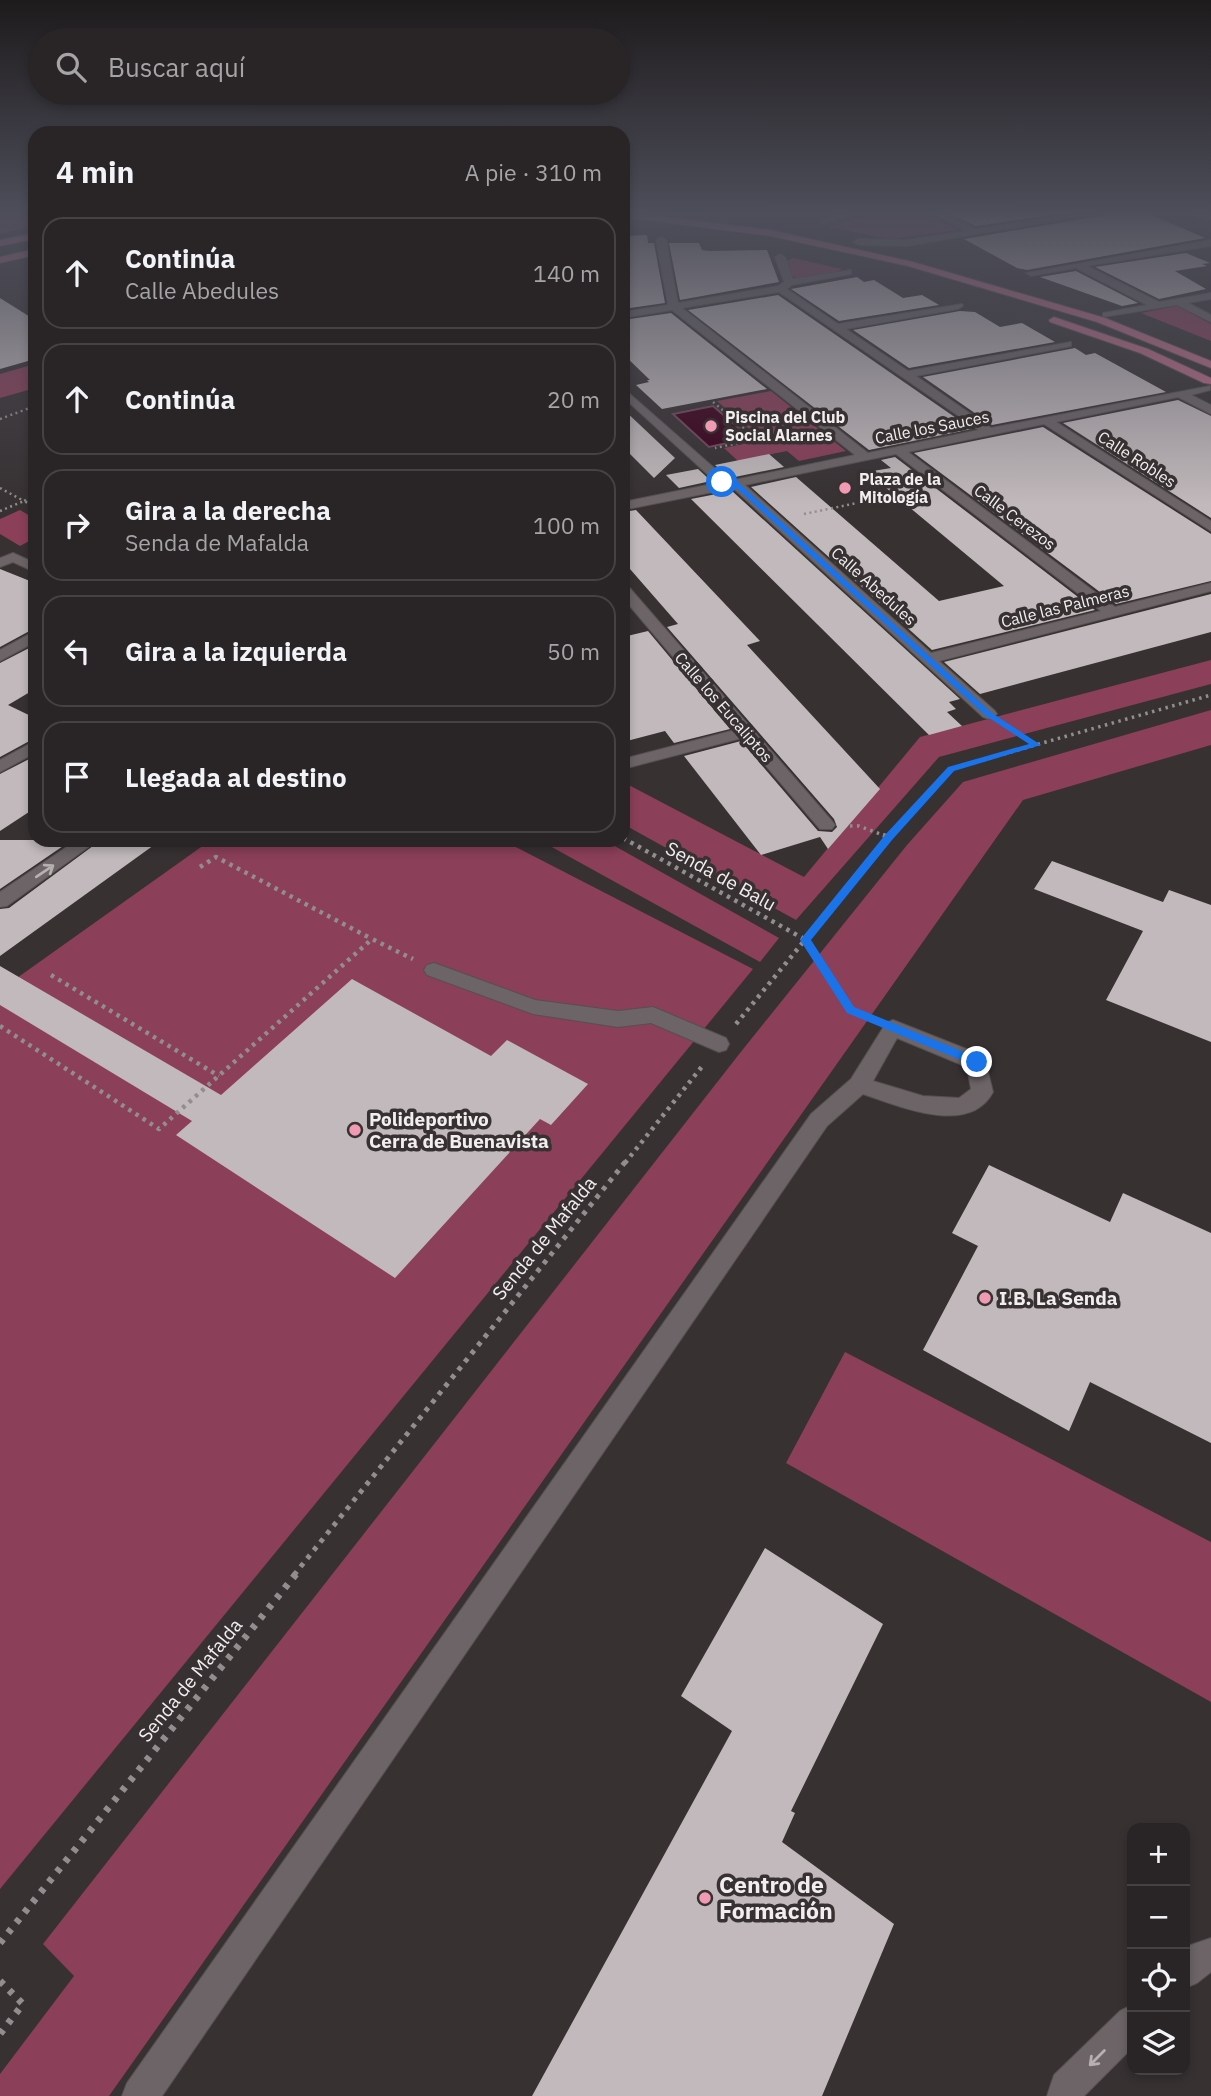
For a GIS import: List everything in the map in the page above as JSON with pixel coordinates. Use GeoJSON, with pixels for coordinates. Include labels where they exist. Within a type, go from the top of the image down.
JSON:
{"type":"FeatureCollection","features":[{"type":"Feature","properties":{"kind":"main road"},"geometry":{"type":"LineString","coordinates":[[1025,310],[1144,351]]}},
{"type":"Feature","properties":{"kind":"main road"},"geometry":{"type":"LineString","coordinates":[[1061,310],[1209,384]]}},
{"type":"Feature","properties":{"kind":"main road"},"geometry":{"type":"LineString","coordinates":[[1065,310],[1101,320],[1211,365]]}},
{"type":"Feature","properties":{"kind":"main road"},"geometry":{"type":"LineString","coordinates":[[1092,310],[1143,329],[1174,348]]}},
{"type":"Feature","properties":{"kind":"street"},"geometry":{"type":"LineString","coordinates":[[630,314],[652,310]]}},
{"type":"Feature","properties":{"kind":"street"},"geometry":{"type":"LineString","coordinates":[[678,310],[864,456]]}},
{"type":"Feature","properties":{"kind":"street"},"geometry":{"type":"LineString","coordinates":[[815,310],[988,431]]}},
{"type":"Feature","properties":{"kind":"street"},"geometry":{"type":"LineString","coordinates":[[837,327],[936,310]]}},
{"type":"Feature","properties":{"kind":"street"},"geometry":{"type":"LineString","coordinates":[[1107,315],[1136,310]]}},
{"type":"Feature","properties":{"kind":"street"},"geometry":{"type":"LineString","coordinates":[[1193,310],[1211,319]]}},
{"type":"Feature","properties":{"kind":"street"},"geometry":{"type":"LineString","coordinates":[[906,375],[1068,344]]}},
{"type":"Feature","properties":{"kind":"street","name":"Calle los Sauces"},"geometry":{"type":"LineString","coordinates":[[630,505],[1179,393],[1209,384]]}},
{"type":"Feature","properties":{"kind":"street"},"geometry":{"type":"LineString","coordinates":[[1179,393],[1211,410]]}},
{"type":"Feature","properties":{"kind":"street","name":"Calle Abedules"},"geometry":{"type":"LineString","coordinates":[[630,397],[776,520],[989,715]]}},
{"type":"Feature","properties":{"kind":"street","name":"Calle Robles"},"geometry":{"type":"LineString","coordinates":[[1045,420],[1211,527]]}},
{"type":"Feature","properties":{"kind":"street","name":"Calle Cerezos"},"geometry":{"type":"LineString","coordinates":[[898,450],[1112,612]]}},
{"type":"Feature","properties":{"kind":"street"},"geometry":{"type":"LineString","coordinates":[[6,560],[28,566]]}},
{"type":"Feature","properties":{"kind":"street","name":"Calle las Palmeras"},"geometry":{"type":"LineString","coordinates":[[928,659],[1211,587]]}},
{"type":"Feature","properties":{"kind":"street","name":"Calle los Eucaliptos"},"geometry":{"type":"LineString","coordinates":[[630,597],[826,825]]}},
{"type":"Feature","properties":{"kind":"street"},"geometry":{"type":"LineString","coordinates":[[630,618],[645,614]]}},
{"type":"Feature","properties":{"kind":"street"},"geometry":{"type":"LineString","coordinates":[[0,656],[28,640]]}},
{"type":"Feature","properties":{"kind":"street"},"geometry":{"type":"LineString","coordinates":[[630,762],[746,732]]}},
{"type":"Feature","properties":{"kind":"street"},"geometry":{"type":"LineString","coordinates":[[0,767],[28,750]]}},
{"type":"Feature","properties":{"kind":"street"},"geometry":{"type":"LineString","coordinates":[[0,901],[79,847]]}},
{"type":"Feature","properties":{"kind":"street"},"geometry":{"type":"LineString","coordinates":[[434,970],[533,1007],[618,1019],[653,1015],[719,1044]]}},
{"type":"Feature","properties":{"kind":"street"},"geometry":{"type":"LineString","coordinates":[[140,2096],[819,1120],[859,1084],[893,1028],[977,1062],[982,1092],[963,1107],[923,1105],[859,1084]]}},
{"type":"Feature","properties":{"kind":"street"},"geometry":{"type":"LineString","coordinates":[[1190,1966],[1197,1959],[1211,1955]]}},
{"type":"Feature","properties":{"kind":"street"},"geometry":{"type":"LineString","coordinates":[[1065,2096],[1067,2088],[1127,2028]]}},
{"type":"Feature","properties":{"kind":"path"},"geometry":{"type":"LineString","coordinates":[[713,402],[757,439],[715,448],[723,455]]}},
{"type":"Feature","properties":{"kind":"path"},"geometry":{"type":"LineString","coordinates":[[0,419],[28,409]]}},
{"type":"Feature","properties":{"kind":"path"},"geometry":{"type":"LineString","coordinates":[[776,520],[944,485]]}},
{"type":"Feature","properties":{"kind":"path"},"geometry":{"type":"LineString","coordinates":[[0,488],[28,504]]}},
{"type":"Feature","properties":{"kind":"path"},"geometry":{"type":"LineString","coordinates":[[0,511],[28,498]]}},
{"type":"Feature","properties":{"kind":"path","name":"Senda de Mafalda"},"geometry":{"type":"LineString","coordinates":[[0,1943],[719,1044],[889,838],[951,769],[1211,695]]}},
{"type":"Feature","properties":{"kind":"path"},"geometry":{"type":"LineString","coordinates":[[989,715],[1036,745]]}},
{"type":"Feature","properties":{"kind":"path"},"geometry":{"type":"LineString","coordinates":[[826,825],[859,826],[889,838]]}},
{"type":"Feature","properties":{"kind":"path","name":"Senda de Balu"},"geometry":{"type":"LineString","coordinates":[[630,842],[806,940]]}},
{"type":"Feature","properties":{"kind":"path"},"geometry":{"type":"LineString","coordinates":[[200,867],[216,857],[434,970]]}},
{"type":"Feature","properties":{"kind":"path"},"geometry":{"type":"LineString","coordinates":[[0,1026],[159,1129],[372,939]]}},
{"type":"Feature","properties":{"kind":"path"},"geometry":{"type":"LineString","coordinates":[[806,940],[850,1010],[893,1028]]}},
{"type":"Feature","properties":{"kind":"path"},"geometry":{"type":"LineString","coordinates":[[51,975],[219,1076]]}},
{"type":"Feature","properties":{"kind":"path"},"geometry":{"type":"LineString","coordinates":[[0,1981],[23,2004],[0,2034]]}},
{"type":"Feature","properties":{"kind":"shaded area"},"geometry":{"type":"Polygon","coordinates":[[[1184,310],[1211,324],[1211,341],[1141,313],[1184,310]]]}},
{"type":"Feature","properties":{"kind":"shaded area"},"geometry":{"type":"Polygon","coordinates":[[[28,366],[28,390],[0,398],[0,374],[28,366]]]}},
{"type":"Feature","properties":{"kind":"shaded area"},"geometry":{"type":"Polygon","coordinates":[[[771,391],[846,451],[799,461],[787,451],[738,461],[724,448],[762,440],[717,401],[771,391]]]}},
{"type":"Feature","properties":{"kind":"shaded area","name":"Piscina del Club Social Alarnes"},"geometry":{"type":"Polygon","coordinates":[[[713,406],[750,438],[709,447],[673,414],[713,406]]]}},
{"type":"Feature","properties":{"kind":"shaded area"},"geometry":{"type":"Polygon","coordinates":[[[20,510],[28,515],[28,542],[20,546],[0,534],[0,519],[20,510]]]}},
{"type":"Feature","properties":{"kind":"shaded area"},"geometry":{"type":"Polygon","coordinates":[[[1211,660],[1211,684],[939,757],[796,920],[630,828],[630,786],[804,877],[920,737],[1211,660]]]}},
{"type":"Feature","properties":{"kind":"shaded area"},"geometry":{"type":"Polygon","coordinates":[[[1211,710],[1211,745],[1023,800],[109,2096],[0,2096],[0,2074],[74,1976],[43,1944],[740,1053],[907,845],[963,782],[1211,710]]]}},
{"type":"Feature","properties":{"kind":"shaded area"},"geometry":{"type":"Polygon","coordinates":[[[201,847],[516,847],[753,969],[0,1889],[0,990],[201,847]]]}},
{"type":"Feature","properties":{"kind":"shaded area"},"geometry":{"type":"Polygon","coordinates":[[[552,847],[616,847],[779,938],[760,962],[552,847]]]}},
{"type":"Feature","properties":{"kind":"shaded area"},"geometry":{"type":"Polygon","coordinates":[[[845,1352],[1211,1542],[1211,1702],[786,1463],[845,1352]]]}},
{"type":"Feature","properties":{"kind":"building"},"geometry":{"type":"Polygon","coordinates":[[[0,310],[19,310],[28,316],[28,361],[0,369],[0,310]]]}},
{"type":"Feature","properties":{"kind":"building"},"geometry":{"type":"Polygon","coordinates":[[[688,310],[799,310],[972,429],[869,450],[688,310]]]}},
{"type":"Feature","properties":{"kind":"building"},"geometry":{"type":"Polygon","coordinates":[[[822,310],[909,310],[839,321],[822,310]]]}},
{"type":"Feature","properties":{"kind":"building"},"geometry":{"type":"Polygon","coordinates":[[[960,311],[975,312],[1000,327],[1022,323],[1055,342],[909,368],[853,330],[960,311]]]}},
{"type":"Feature","properties":{"kind":"building"},"geometry":{"type":"Polygon","coordinates":[[[671,313],[767,389],[662,409],[636,385],[650,380],[630,361],[630,319],[671,313]]]}},
{"type":"Feature","properties":{"kind":"building"},"geometry":{"type":"Polygon","coordinates":[[[1075,348],[1086,355],[1095,353],[1166,392],[992,425],[923,377],[1075,348]]]}},
{"type":"Feature","properties":{"kind":"building"},"geometry":{"type":"Polygon","coordinates":[[[1178,400],[1211,416],[1211,518],[1063,423],[1178,400]]]}},
{"type":"Feature","properties":{"kind":"building"},"geometry":{"type":"Polygon","coordinates":[[[630,416],[675,458],[654,478],[630,454],[630,416]]]}},
{"type":"Feature","properties":{"kind":"building"},"geometry":{"type":"Polygon","coordinates":[[[1043,427],[1211,534],[1211,581],[1116,604],[914,453],[1043,427]]]}},
{"type":"Feature","properties":{"kind":"building"},"geometry":{"type":"Polygon","coordinates":[[[769,454],[784,467],[730,478],[715,465],[769,454]]]}},
{"type":"Feature","properties":{"kind":"building"},"geometry":{"type":"Polygon","coordinates":[[[895,457],[1095,610],[932,650],[751,487],[796,477],[939,601],[1004,586],[867,472],[891,468],[881,460],[895,457]]]}},
{"type":"Feature","properties":{"kind":"building"},"geometry":{"type":"Polygon","coordinates":[[[698,469],[711,481],[679,488],[666,475],[698,469]]]}},
{"type":"Feature","properties":{"kind":"building"},"geometry":{"type":"Polygon","coordinates":[[[732,491],[960,699],[949,702],[956,709],[947,712],[962,726],[929,735],[691,499],[732,491]]]}},
{"type":"Feature","properties":{"kind":"building"},"geometry":{"type":"Polygon","coordinates":[[[636,510],[760,641],[747,645],[880,789],[828,849],[820,837],[761,855],[684,756],[741,741],[818,831],[832,832],[837,827],[834,819],[667,627],[678,624],[630,569],[630,511],[636,510]]]}},
{"type":"Feature","properties":{"kind":"building"},"geometry":{"type":"Polygon","coordinates":[[[0,569],[28,580],[28,632],[0,647],[0,569]]]}},
{"type":"Feature","properties":{"kind":"building"},"geometry":{"type":"Polygon","coordinates":[[[1211,594],[1211,632],[980,694],[944,662],[1211,594]]]}},
{"type":"Feature","properties":{"kind":"building"},"geometry":{"type":"Polygon","coordinates":[[[648,631],[730,729],[674,743],[665,731],[630,740],[630,635],[648,631]]]}},
{"type":"Feature","properties":{"kind":"building"},"geometry":{"type":"Polygon","coordinates":[[[28,649],[28,693],[8,705],[28,715],[28,742],[0,757],[0,663],[28,649]]]}},
{"type":"Feature","properties":{"kind":"building"},"geometry":{"type":"Polygon","coordinates":[[[28,760],[28,813],[0,831],[0,774],[28,760]]]}},
{"type":"Feature","properties":{"kind":"building"},"geometry":{"type":"Polygon","coordinates":[[[0,840],[28,840],[28,847],[62,847],[0,889],[0,840]]]}},
{"type":"Feature","properties":{"kind":"building"},"geometry":{"type":"Polygon","coordinates":[[[92,847],[151,847],[0,956],[0,909],[9,908],[92,847]]]}},
{"type":"Feature","properties":{"kind":"building"},"geometry":{"type":"Polygon","coordinates":[[[1052,861],[1163,902],[1169,890],[1211,905],[1211,1042],[1106,1000],[1143,931],[1034,889],[1052,861]]]}},
{"type":"Feature","properties":{"kind":"building","name":"Polideportivo Cerra de Buenavista"},"geometry":{"type":"Polygon","coordinates":[[[0,966],[221,1095],[352,979],[491,1056],[507,1040],[588,1084],[551,1125],[540,1119],[395,1278],[176,1135],[192,1121],[0,1005],[0,966]]]}},
{"type":"Feature","properties":{"kind":"building"},"geometry":{"type":"Polygon","coordinates":[[[989,1165],[1110,1222],[1123,1193],[1211,1233],[1211,1443],[1090,1382],[1069,1431],[923,1350],[978,1246],[952,1233],[989,1165]]]}},
{"type":"Feature","properties":{"kind":"building"},"geometry":{"type":"Polygon","coordinates":[[[765,1548],[883,1624],[791,1811],[795,1813],[782,1842],[894,1924],[822,2096],[532,2096],[732,1731],[681,1696],[765,1548]]]}},
{"type":"Feature","properties":{"kind":"place","name":"Piscina del Club Social Alarnes"},"geometry":{"type":"Point","coordinates":[711,426]}},
{"type":"Feature","properties":{"kind":"place","name":"Plaza de la Mitología"},"geometry":{"type":"Point","coordinates":[845,488]}},
{"type":"Feature","properties":{"kind":"place","name":"Polideportivo Cerra de Buenavista"},"geometry":{"type":"Point","coordinates":[355,1130]}},
{"type":"Feature","properties":{"kind":"place","name":"I.B. La Senda"},"geometry":{"type":"Point","coordinates":[985,1298]}},
{"type":"Feature","properties":{"kind":"place","name":"Centro de Formación"},"geometry":{"type":"Point","coordinates":[705,1898]}},
{"type":"Feature","properties":{"kind":"route"},"geometry":{"type":"LineString","coordinates":[[722,482],[726,485],[735,483],[989,715],[1036,745],[951,769],[889,838],[806,940],[850,1010],[977,1062]]}}]}
